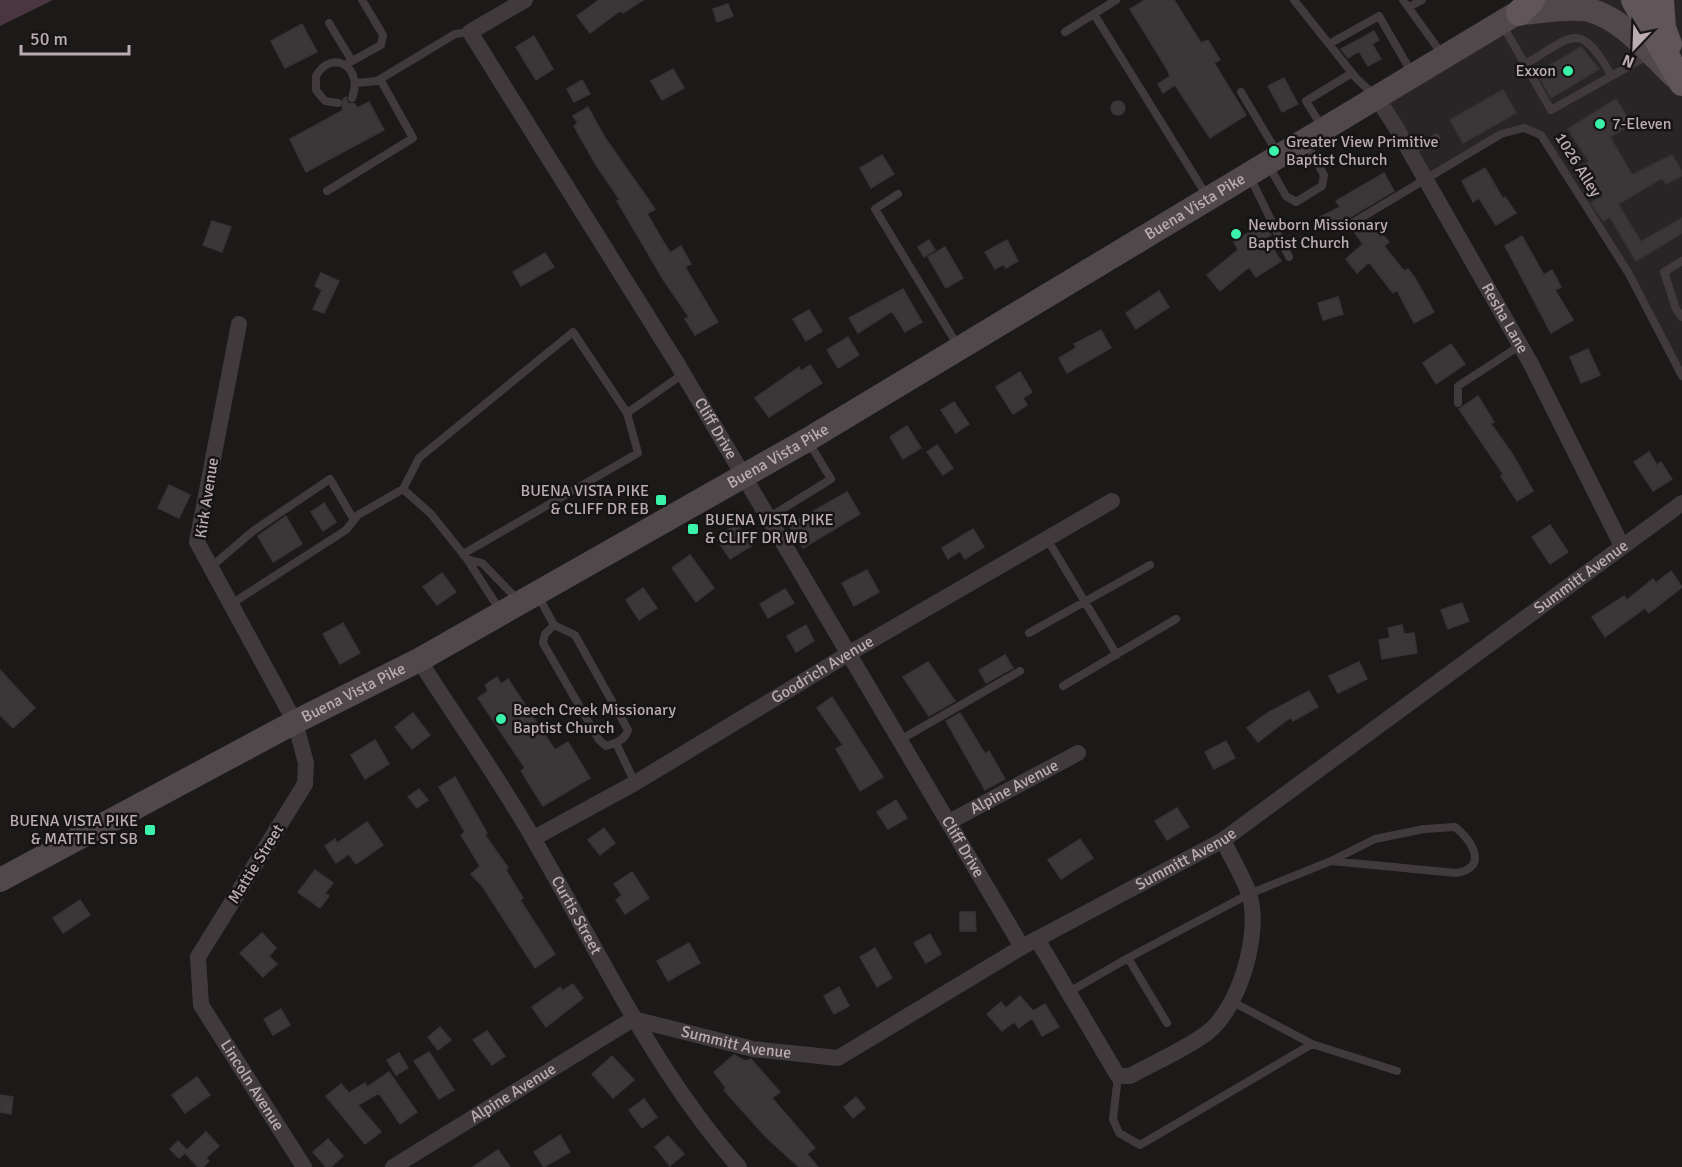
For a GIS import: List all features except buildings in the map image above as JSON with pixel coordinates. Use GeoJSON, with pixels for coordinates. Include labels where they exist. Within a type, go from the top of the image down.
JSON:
{"type":"FeatureCollection","features":[{"type":"Feature","properties":{"kind":"main road"},"geometry":{"type":"LineString","coordinates":[[1634,0],[1682,82]]}},
{"type":"Feature","properties":{"kind":"main road"},"geometry":{"type":"LineString","coordinates":[[1661,0],[1663,28],[1682,82]]}},
{"type":"Feature","properties":{"kind":"main road"},"geometry":{"type":"LineString","coordinates":[[1523,9],[1588,10],[1611,20],[1682,82]]}},
{"type":"Feature","properties":{"kind":"main road","name":"Buena Vista Pike"},"geometry":{"type":"LineString","coordinates":[[0,880],[295,722],[419,660],[807,440],[1523,9]]}},
{"type":"Feature","properties":{"kind":"street"},"geometry":{"type":"LineString","coordinates":[[470,32],[525,0]]}},
{"type":"Feature","properties":{"kind":"street","name":"Cliff Drive"},"geometry":{"type":"LineString","coordinates":[[470,32],[683,374],[949,822],[1029,943],[1069,992],[1118,1076]]}},
{"type":"Feature","properties":{"kind":"street","name":"Resha Lane"},"geometry":{"type":"LineString","coordinates":[[1376,97],[1521,345],[1622,546]]}},
{"type":"Feature","properties":{"kind":"street","name":"Kirk Avenue"},"geometry":{"type":"LineString","coordinates":[[239,324],[197,542],[295,722]]}},
{"type":"Feature","properties":{"kind":"street","name":"Goodrich Avenue"},"geometry":{"type":"LineString","coordinates":[[534,838],[634,783],[848,654],[1112,501]]}},
{"type":"Feature","properties":{"kind":"street","name":"Summitt Avenue"},"geometry":{"type":"LineString","coordinates":[[633,1019],[753,1049],[838,1058],[1029,943],[1222,840],[1682,503]]}},
{"type":"Feature","properties":{"kind":"street","name":"Curtis Street"},"geometry":{"type":"LineString","coordinates":[[419,660],[534,838],[633,1019],[719,1144],[739,1167]]}},
{"type":"Feature","properties":{"kind":"street","name":"Mattie Street"},"geometry":{"type":"LineString","coordinates":[[201,1005],[198,957],[305,784],[306,763],[295,722]]}},
{"type":"Feature","properties":{"kind":"street","name":"Alpine Avenue"},"geometry":{"type":"LineString","coordinates":[[949,822],[1078,753]]}},
{"type":"Feature","properties":{"kind":"street"},"geometry":{"type":"LineString","coordinates":[[1118,1076],[1130,1076],[1208,1033],[1233,1002],[1249,956],[1252,907],[1249,894],[1222,840]]}},
{"type":"Feature","properties":{"kind":"street","name":"Lincoln Avenue"},"geometry":{"type":"LineString","coordinates":[[201,1005],[304,1167]]}},
{"type":"Feature","properties":{"kind":"street","name":"Alpine Avenue"},"geometry":{"type":"LineString","coordinates":[[393,1167],[633,1019]]}},
{"type":"Feature","properties":{"kind":"lane"},"geometry":{"type":"LineString","coordinates":[[338,103],[332,104],[319,96],[316,90],[316,76],[325,65],[349,63],[381,45],[384,40],[362,0]]}},
{"type":"Feature","properties":{"kind":"lane"},"geometry":{"type":"LineString","coordinates":[[1065,32],[1116,0]]}},
{"type":"Feature","properties":{"kind":"lane"},"geometry":{"type":"LineString","coordinates":[[1294,0],[1352,73],[1376,97]]}},
{"type":"Feature","properties":{"kind":"lane"},"geometry":{"type":"LineString","coordinates":[[1403,0],[1444,57]]}},
{"type":"Feature","properties":{"kind":"lane"},"geometry":{"type":"LineString","coordinates":[[1409,7],[1422,0]]}},
{"type":"Feature","properties":{"kind":"lane"},"geometry":{"type":"LineString","coordinates":[[1523,9],[1524,64],[1551,110],[1651,54]]}},
{"type":"Feature","properties":{"kind":"lane"},"geometry":{"type":"LineString","coordinates":[[1094,14],[1208,199]]}},
{"type":"Feature","properties":{"kind":"lane"},"geometry":{"type":"LineString","coordinates":[[1329,44],[1379,16],[1413,75]]}},
{"type":"Feature","properties":{"kind":"lane"},"geometry":{"type":"LineString","coordinates":[[328,23],[355,75],[356,83],[352,98]]}},
{"type":"Feature","properties":{"kind":"lane"},"geometry":{"type":"LineString","coordinates":[[356,83],[380,79],[455,34],[470,32]]}},
{"type":"Feature","properties":{"kind":"lane"},"geometry":{"type":"LineString","coordinates":[[1524,64],[1571,38],[1581,37],[1596,47],[1611,75]]}},
{"type":"Feature","properties":{"kind":"lane"},"geometry":{"type":"LineString","coordinates":[[1265,164],[1291,201],[1296,202],[1322,186],[1324,175],[1306,101],[1352,73]]}},
{"type":"Feature","properties":{"kind":"lane"},"geometry":{"type":"LineString","coordinates":[[327,191],[412,138],[380,79]]}},
{"type":"Feature","properties":{"kind":"lane"},"geometry":{"type":"LineString","coordinates":[[1241,92],[1265,164],[1289,257]]}},
{"type":"Feature","properties":{"kind":"lane","name":"1026 Alley"},"geometry":{"type":"LineString","coordinates":[[1344,228],[1501,134],[1524,128],[1541,135],[1629,274],[1682,376]]}},
{"type":"Feature","properties":{"kind":"lane"},"geometry":{"type":"LineString","coordinates":[[1410,152],[1437,138]]}},
{"type":"Feature","properties":{"kind":"lane"},"geometry":{"type":"LineString","coordinates":[[898,194],[875,209],[960,349]]}},
{"type":"Feature","properties":{"kind":"lane"},"geometry":{"type":"LineString","coordinates":[[1682,261],[1664,272],[1676,309],[1682,317]]}},
{"type":"Feature","properties":{"kind":"lane"},"geometry":{"type":"LineString","coordinates":[[231,604],[346,530],[354,520],[403,489],[419,458],[573,332],[627,413],[638,453],[465,557]]}},
{"type":"Feature","properties":{"kind":"lane"},"geometry":{"type":"LineString","coordinates":[[1458,403],[1458,386],[1521,345]]}},
{"type":"Feature","properties":{"kind":"lane"},"geometry":{"type":"LineString","coordinates":[[627,413],[683,374]]}},
{"type":"Feature","properties":{"kind":"lane"},"geometry":{"type":"LineString","coordinates":[[767,518],[831,479],[807,440]]}},
{"type":"Feature","properties":{"kind":"lane"},"geometry":{"type":"LineString","coordinates":[[211,567],[253,531],[330,479],[354,520]]}},
{"type":"Feature","properties":{"kind":"lane"},"geometry":{"type":"LineString","coordinates":[[403,489],[431,514],[465,557],[520,603],[554,625],[575,635],[628,730],[626,736],[616,743],[606,746],[599,740],[543,643],[545,634],[554,625]]}},
{"type":"Feature","properties":{"kind":"lane"},"geometry":{"type":"LineString","coordinates":[[1047,539],[1117,655]]}},
{"type":"Feature","properties":{"kind":"lane"},"geometry":{"type":"LineString","coordinates":[[465,557],[482,563],[520,603]]}},
{"type":"Feature","properties":{"kind":"lane"},"geometry":{"type":"LineString","coordinates":[[1029,633],[1150,565]]}},
{"type":"Feature","properties":{"kind":"lane"},"geometry":{"type":"LineString","coordinates":[[1063,686],[1176,618]]}},
{"type":"Feature","properties":{"kind":"lane"},"geometry":{"type":"LineString","coordinates":[[900,740],[1020,671]]}},
{"type":"Feature","properties":{"kind":"lane"},"geometry":{"type":"LineString","coordinates":[[616,743],[634,783]]}},
{"type":"Feature","properties":{"kind":"lane"},"geometry":{"type":"LineString","coordinates":[[1069,992],[1249,894],[1331,861],[1375,839],[1424,829],[1455,826],[1469,837],[1476,854],[1474,862],[1464,872],[1456,873],[1331,861]]}},
{"type":"Feature","properties":{"kind":"lane"},"geometry":{"type":"LineString","coordinates":[[1128,958],[1167,1023]]}},
{"type":"Feature","properties":{"kind":"lane"},"geometry":{"type":"LineString","coordinates":[[1233,1002],[1312,1044],[1397,1071]]}},
{"type":"Feature","properties":{"kind":"lane"},"geometry":{"type":"LineString","coordinates":[[1118,1076],[1113,1119],[1119,1132],[1140,1145],[1312,1044]]}},
{"type":"Feature","properties":{"kind":"shaded area"},"geometry":{"type":"Polygon","coordinates":[[[0,0],[53,0],[0,26],[0,0]]]}},
{"type":"Feature","properties":{"kind":"shaded area"},"geometry":{"type":"Polygon","coordinates":[[[1539,0],[1682,0],[1682,376],[1629,274],[1541,135],[1524,128],[1501,134],[1425,179],[1376,97],[1539,0]]]}},
{"type":"Feature","properties":{"kind":"place","name":"Exxon"},"geometry":{"type":"Point","coordinates":[1568,71]}},
{"type":"Feature","properties":{"kind":"place","name":"7-Eleven"},"geometry":{"type":"Point","coordinates":[1600,124]}},
{"type":"Feature","properties":{"kind":"place","name":"Greater View Primitive Baptist Church"},"geometry":{"type":"Point","coordinates":[1274,151]}},
{"type":"Feature","properties":{"kind":"place","name":"Newborn Missionary Baptist Church"},"geometry":{"type":"Point","coordinates":[1236,234]}},
{"type":"Feature","properties":{"kind":"place","name":"BUENA VISTA PIKE & CLIFF DR EB"},"geometry":{"type":"Point","coordinates":[661,500]}},
{"type":"Feature","properties":{"kind":"place","name":"BUENA VISTA PIKE & CLIFF DR WB"},"geometry":{"type":"Point","coordinates":[693,529]}},
{"type":"Feature","properties":{"kind":"place","name":"Beech Creek Missionary Baptist Church"},"geometry":{"type":"Point","coordinates":[501,719]}},
{"type":"Feature","properties":{"kind":"place","name":"BUENA VISTA PIKE & MATTIE ST SB"},"geometry":{"type":"Point","coordinates":[150,830]}}]}
